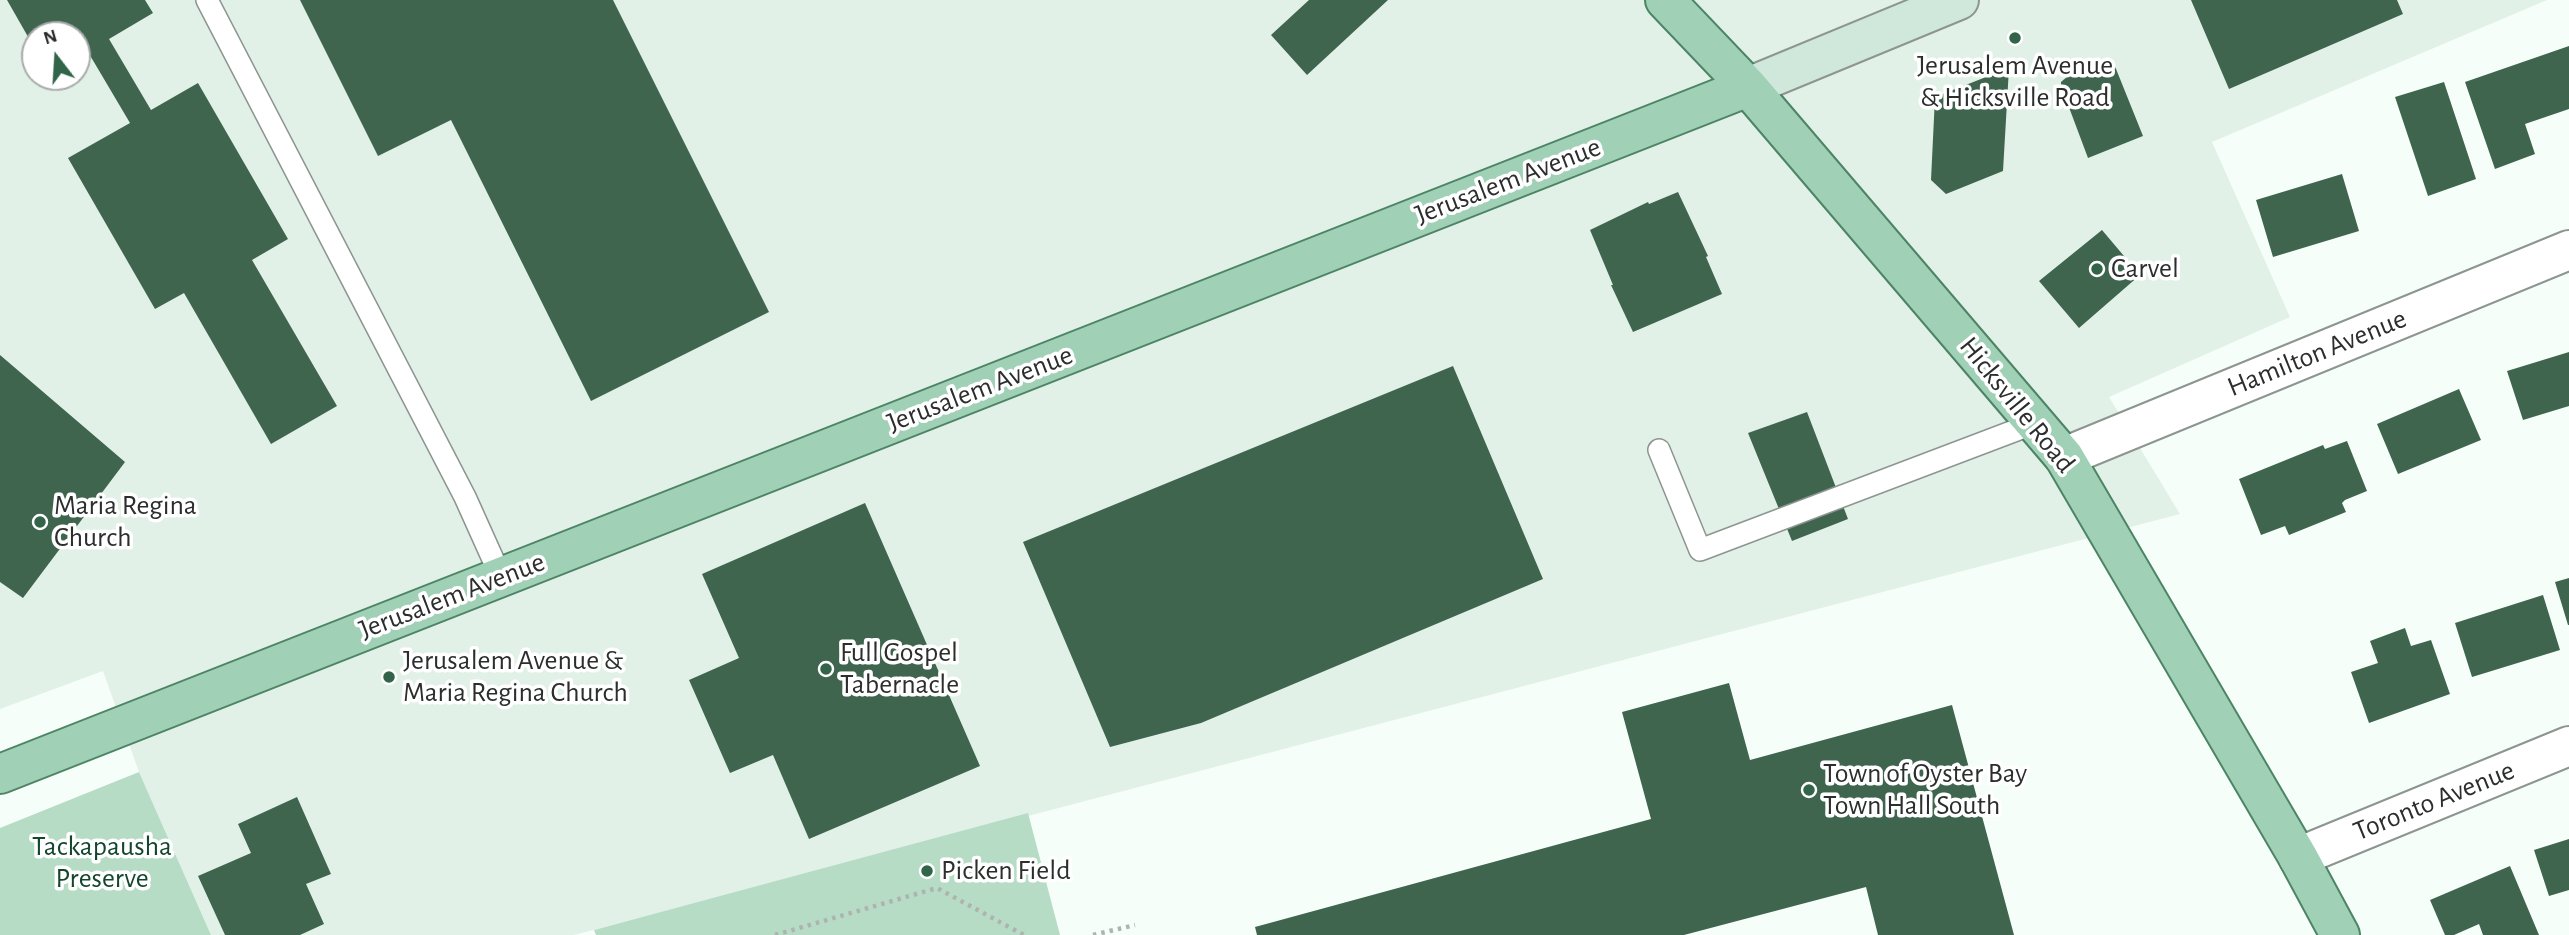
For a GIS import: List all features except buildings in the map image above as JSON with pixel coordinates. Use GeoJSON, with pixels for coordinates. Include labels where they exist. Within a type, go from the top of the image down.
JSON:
{"type":"FeatureCollection","features":[{"type":"Feature","properties":{"kind":"main road","name":"Hicksville Road"},"geometry":{"type":"LineString","coordinates":[[1665,0],[1748,87],[2064,457],[2298,857],[2340,935]]}},
{"type":"Feature","properties":{"kind":"main road","name":"Jerusalem Avenue"},"geometry":{"type":"LineString","coordinates":[[0,774],[1748,87],[1959,0]]}},
{"type":"Feature","properties":{"kind":"street","name":"Hamilton Avenue"},"geometry":{"type":"LineString","coordinates":[[2064,457],[2569,250]]}},
{"type":"Feature","properties":{"kind":"street","name":"Toronto Avenue"},"geometry":{"type":"LineString","coordinates":[[2298,857],[2569,746]]}},
{"type":"Feature","properties":{"kind":"lane"},"geometry":{"type":"LineString","coordinates":[[207,0],[465,497],[501,577]]}},
{"type":"Feature","properties":{"kind":"lane"},"geometry":{"type":"LineString","coordinates":[[1659,450],[1700,550],[2035,423]]}},
{"type":"Feature","properties":{"kind":"path"},"geometry":{"type":"LineString","coordinates":[[775,935],[937,888],[1024,935]]}},
{"type":"Feature","properties":{"kind":"path"},"geometry":{"type":"LineString","coordinates":[[1093,935],[1135,925]]}},
{"type":"Feature","properties":{"kind":"shaded area"},"geometry":{"type":"Polygon","coordinates":[[[0,0],[2547,0],[2212,142],[2290,317],[2109,397],[2180,514],[574,935],[211,935],[139,772],[103,671],[0,709],[0,0]]]}},
{"type":"Feature","properties":{"kind":"green space","name":"Tackapausha Preserve"},"geometry":{"type":"Polygon","coordinates":[[[139,772],[211,935],[0,935],[0,828],[139,772]]]}},
{"type":"Feature","properties":{"kind":"green space","name":"Picken Field"},"geometry":{"type":"Polygon","coordinates":[[[1028,813],[1060,935],[596,935],[594,930],[1028,813]]]}},
{"type":"Feature","properties":{"kind":"place","name":"Jerusalem Avenue & Hicksville Road"},"geometry":{"type":"Point","coordinates":[2015,38]}},
{"type":"Feature","properties":{"kind":"place","name":"Carvel"},"geometry":{"type":"Point","coordinates":[2097,269]}},
{"type":"Feature","properties":{"kind":"place","name":"Maria Regina Church"},"geometry":{"type":"Point","coordinates":[40,522]}},
{"type":"Feature","properties":{"kind":"place","name":"Full Gospel Tabernacle"},"geometry":{"type":"Point","coordinates":[826,669]}},
{"type":"Feature","properties":{"kind":"place","name":"Jerusalem Avenue & Maria Regina Church"},"geometry":{"type":"Point","coordinates":[389,677]}},
{"type":"Feature","properties":{"kind":"place","name":"Town of Oyster Bay Town Hall South"},"geometry":{"type":"Point","coordinates":[1809,790]}},
{"type":"Feature","properties":{"kind":"place","name":"Picken Field"},"geometry":{"type":"Point","coordinates":[927,871]}}]}
